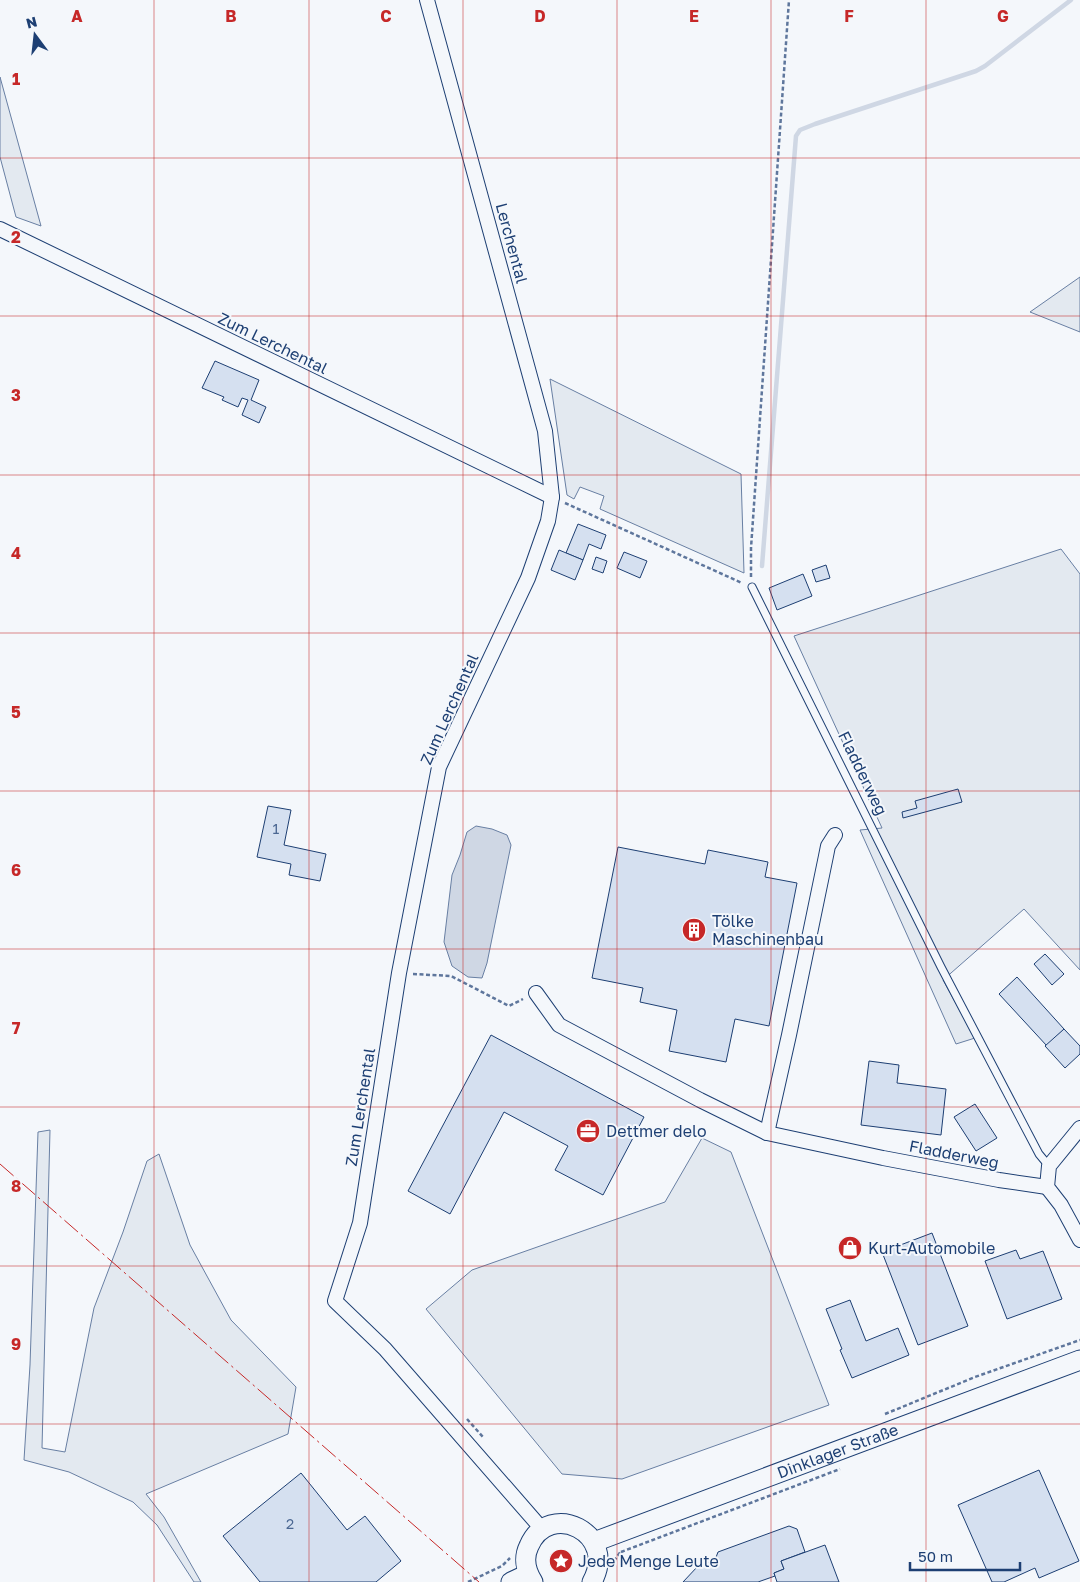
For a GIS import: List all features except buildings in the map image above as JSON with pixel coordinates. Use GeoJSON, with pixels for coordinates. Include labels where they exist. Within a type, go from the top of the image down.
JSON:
{"type":"FeatureCollection","features":[{"type":"Feature","properties":{"kind":"main road","name":"Dinklager Straße"},"geometry":{"type":"LineString","coordinates":[[594,1542],[1080,1360]]}},
{"type":"Feature","properties":{"kind":"main road"},"geometry":{"type":"LineString","coordinates":[[524,1579],[527,1549],[535,1535],[553,1524],[565,1523],[577,1526],[587,1533],[594,1542],[599,1562],[597,1573],[592,1582]]}},
{"type":"Feature","properties":{"kind":"street","name":"Lerchental"},"geometry":{"type":"LineString","coordinates":[[427,0],[545,431],[552,497]]}},
{"type":"Feature","properties":{"kind":"street","name":"Zum Lerchental"},"geometry":{"type":"LineString","coordinates":[[0,229],[552,497],[548,521],[528,578],[440,767],[399,973],[360,1223],[335,1301],[385,1349],[542,1529]]}},
{"type":"Feature","properties":{"kind":"street"},"geometry":{"type":"LineString","coordinates":[[767,1132],[790,1035],[828,846],[835,835]]}},
{"type":"Feature","properties":{"kind":"street","name":"Fladderweg"},"geometry":{"type":"LineString","coordinates":[[536,993],[559,1026],[700,1100],[767,1132],[999,1180],[1047,1187]]}},
{"type":"Feature","properties":{"kind":"street"},"geometry":{"type":"LineString","coordinates":[[1080,1128],[1049,1166],[1047,1187],[1061,1205],[1080,1240]]}},
{"type":"Feature","properties":{"kind":"lane","name":"Fladderweg"},"geometry":{"type":"LineString","coordinates":[[752,587],[941,967],[1039,1154],[1049,1166]]}},
{"type":"Feature","properties":{"kind":"path"},"geometry":{"type":"LineString","coordinates":[[552,497],[752,587],[751,548],[789,0]]}},
{"type":"Feature","properties":{"kind":"path"},"geometry":{"type":"LineString","coordinates":[[399,973],[451,976],[509,1006],[536,993]]}},
{"type":"Feature","properties":{"kind":"path"},"geometry":{"type":"LineString","coordinates":[[885,1414],[974,1377],[1080,1340]]}},
{"type":"Feature","properties":{"kind":"path"},"geometry":{"type":"LineString","coordinates":[[468,1582],[502,1566],[510,1558]]}},
{"type":"Feature","properties":{"kind":"shaded area"},"geometry":{"type":"Polygon","coordinates":[[[0,77],[41,226],[16,217],[0,157],[0,77]]]}},
{"type":"Feature","properties":{"kind":"shaded area"},"geometry":{"type":"Polygon","coordinates":[[[1080,277],[1080,332],[1030,312],[1080,277]]]}},
{"type":"Feature","properties":{"kind":"shaded area"},"geometry":{"type":"Polygon","coordinates":[[[550,379],[741,474],[744,573],[600,509],[604,496],[580,487],[574,499],[567,495],[550,379]]]}},
{"type":"Feature","properties":{"kind":"shaded area"},"geometry":{"type":"Polygon","coordinates":[[[1061,549],[1080,574],[1080,970],[1024,909],[943,980],[975,1038],[956,1044],[860,830],[882,828],[794,636],[1061,549]]]}},
{"type":"Feature","properties":{"kind":"shaded area"},"geometry":{"type":"Polygon","coordinates":[[[476,826],[492,829],[507,835],[511,845],[487,963],[482,978],[468,977],[452,966],[444,942],[452,875],[467,832],[476,826]]]}},
{"type":"Feature","properties":{"kind":"shaded area"},"geometry":{"type":"Polygon","coordinates":[[[50,1130],[42,1448],[65,1452],[94,1308],[123,1232],[147,1161],[159,1154],[190,1245],[231,1320],[296,1387],[288,1434],[146,1494],[164,1517],[201,1582],[194,1582],[157,1525],[133,1502],[69,1472],[24,1460],[30,1365],[38,1132],[50,1130]]]}},
{"type":"Feature","properties":{"kind":"shaded area"},"geometry":{"type":"Polygon","coordinates":[[[702,1138],[731,1152],[829,1405],[622,1479],[562,1474],[426,1309],[472,1270],[665,1202],[702,1138]]]}},
{"type":"Feature","properties":{"kind":"waterway"},"geometry":{"type":"LineString","coordinates":[[762,566],[796,136],[800,130],[815,124],[976,71],[1071,0]]}},
{"type":"Feature","properties":{"kind":"power"},"geometry":{"type":"LineString","coordinates":[[0,1164],[479,1582]]}},
{"type":"Feature","properties":{"kind":"place","name":"Tölke Maschinenbau"},"geometry":{"type":"Point","coordinates":[694,930]}},
{"type":"Feature","properties":{"kind":"place","name":"Dettmer delo"},"geometry":{"type":"Point","coordinates":[588,1131]}},
{"type":"Feature","properties":{"kind":"place","name":"Kurt-Automobile"},"geometry":{"type":"Point","coordinates":[850,1248]}},
{"type":"Feature","properties":{"kind":"place","name":"Jede Menge Leute"},"geometry":{"type":"Point","coordinates":[561,1561]}}]}
